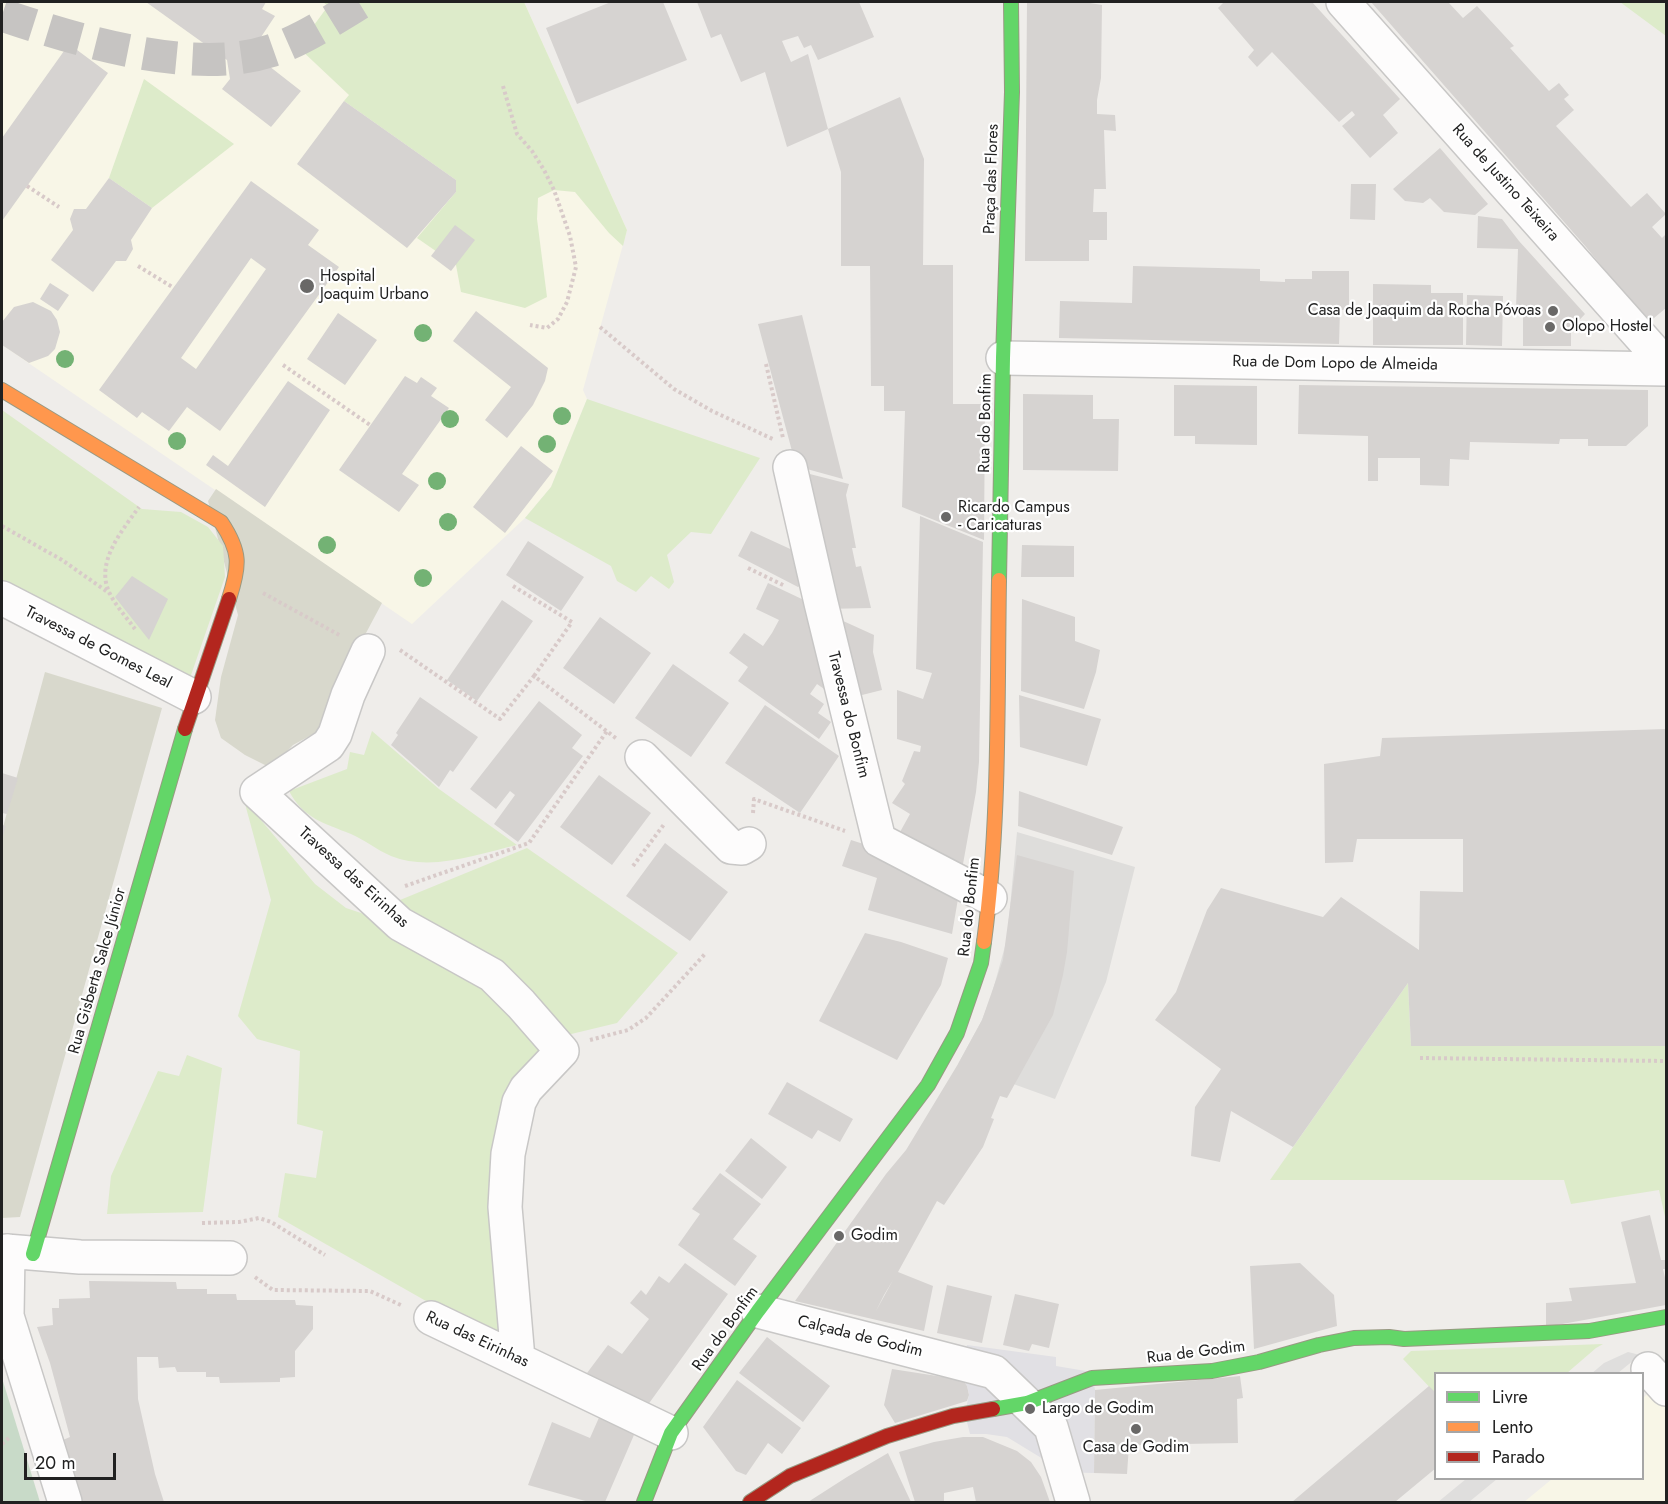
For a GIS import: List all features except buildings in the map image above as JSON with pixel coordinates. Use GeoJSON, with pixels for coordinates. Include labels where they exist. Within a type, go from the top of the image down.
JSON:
{"type":"FeatureCollection","features":[{"type":"Feature","properties":{"kind":"street","name":"Praça das Flores"},"geometry":{"type":"LineString","coordinates":[[1004,358],[1012,92],[1011,2]]}},
{"type":"Feature","properties":{"kind":"street","name":"Rua de Justino Teixeira"},"geometry":{"type":"LineString","coordinates":[[1343,2],[1666,367]]}},
{"type":"Feature","properties":{"kind":"street","name":"Rua de Dom Lopo de Almeida"},"geometry":{"type":"LineString","coordinates":[[1004,358],[1666,367]]}},
{"type":"Feature","properties":{"kind":"street","name":"Rua do Bonfim"},"geometry":{"type":"LineString","coordinates":[[644,1503],[671,1433],[758,1311],[928,1085],[957,1033],[981,963],[990,898],[996,781],[1004,358]]}},
{"type":"Feature","properties":{"kind":"street"},"geometry":{"type":"LineString","coordinates":[[2,390],[221,522],[237,552],[236,578]]}},
{"type":"Feature","properties":{"kind":"street","name":"Travessa do Bonfim"},"geometry":{"type":"LineString","coordinates":[[790,467],[821,603],[866,837]]}},
{"type":"Feature","properties":{"kind":"street","name":"Rua Gisberta Salce Júnior"},"geometry":{"type":"LineString","coordinates":[[14,1252],[194,697],[236,578]]}},
{"type":"Feature","properties":{"kind":"street","name":"Travessa de Gomes Leal"},"geometry":{"type":"LineString","coordinates":[[2,598],[194,697]]}},
{"type":"Feature","properties":{"kind":"street","name":"Travessa das Eirinhas"},"geometry":{"type":"LineString","coordinates":[[383,650],[348,695],[335,734],[328,745],[257,792],[400,924],[492,975],[562,1051]]}},
{"type":"Feature","properties":{"kind":"street"},"geometry":{"type":"LineString","coordinates":[[642,757],[731,847],[742,848],[749,844]]}},
{"type":"Feature","properties":{"kind":"street"},"geometry":{"type":"LineString","coordinates":[[866,837],[990,898]]}},
{"type":"Feature","properties":{"kind":"street"},"geometry":{"type":"LineString","coordinates":[[518,1359],[505,1207],[508,1154],[519,1102],[526,1089],[562,1051]]}},
{"type":"Feature","properties":{"kind":"street"},"geometry":{"type":"LineString","coordinates":[[65,1503],[7,1316],[14,1252],[80,1257],[230,1258]]}},
{"type":"Feature","properties":{"kind":"street","name":"Calçada de Godim"},"geometry":{"type":"LineString","coordinates":[[758,1311],[994,1372],[1027,1403]]}},
{"type":"Feature","properties":{"kind":"street","name":"Rua de Godim"},"geometry":{"type":"LineString","coordinates":[[750,1503],[790,1476],[888,1436],[953,1416],[1027,1403],[1092,1378],[1212,1371],[1259,1362],[1354,1338],[1404,1339],[1589,1331],[1666,1317]]}},
{"type":"Feature","properties":{"kind":"street","name":"Rua das Eirinhas"},"geometry":{"type":"LineString","coordinates":[[431,1318],[671,1433]]}},
{"type":"Feature","properties":{"kind":"street"},"geometry":{"type":"LineString","coordinates":[[1027,1403],[1051,1427],[1073,1503]]}},
{"type":"Feature","properties":{"kind":"path"},"geometry":{"type":"LineString","coordinates":[[503,86],[517,134],[532,151],[554,190],[570,237],[576,267],[567,302],[558,319],[547,328],[530,325]]}},
{"type":"Feature","properties":{"kind":"path"},"geometry":{"type":"LineString","coordinates":[[27,186],[59,207]]}},
{"type":"Feature","properties":{"kind":"path"},"geometry":{"type":"LineString","coordinates":[[138,266],[174,288]]}},
{"type":"Feature","properties":{"kind":"path"},"geometry":{"type":"LineString","coordinates":[[600,327],[674,389],[712,411],[785,445],[766,364]]}},
{"type":"Feature","properties":{"kind":"path"},"geometry":{"type":"LineString","coordinates":[[283,365],[370,424]]}},
{"type":"Feature","properties":{"kind":"path"},"geometry":{"type":"LineString","coordinates":[[2,526],[62,560],[109,593],[106,582],[106,564],[110,552],[155,483]]}},
{"type":"Feature","properties":{"kind":"path"},"geometry":{"type":"LineString","coordinates":[[236,578],[383,650],[500,719],[572,622],[513,586]]}},
{"type":"Feature","properties":{"kind":"path"},"geometry":{"type":"LineString","coordinates":[[373,897],[529,843],[607,731],[534,676]]}},
{"type":"Feature","properties":{"kind":"path"},"geometry":{"type":"LineString","coordinates":[[633,867],[683,799]]}},
{"type":"Feature","properties":{"kind":"path"},"geometry":{"type":"LineString","coordinates":[[749,844],[754,799],[866,837]]}},
{"type":"Feature","properties":{"kind":"path"},"geometry":{"type":"LineString","coordinates":[[562,1051],[586,1041],[628,1030],[646,1018],[705,954]]}},
{"type":"Feature","properties":{"kind":"path"},"geometry":{"type":"LineString","coordinates":[[1419,1058],[1666,1060]]}},
{"type":"Feature","properties":{"kind":"path"},"geometry":{"type":"LineString","coordinates":[[197,1223],[239,1222],[259,1218],[271,1222],[310,1248],[325,1255]]}},
{"type":"Feature","properties":{"kind":"path","name":"Rua das Eirinhas"},"geometry":{"type":"LineString","coordinates":[[273,1290],[370,1291],[431,1318]]}},
{"type":"Feature","properties":{"kind":"shaded area","name":"Hospital Joaquim Urbano"},"geometry":{"type":"Polygon","coordinates":[[[2,2],[524,2],[627,230],[583,390],[587,399],[551,487],[525,518],[412,624],[2,345],[2,2]]]}},
{"type":"Feature","properties":{"kind":"shaded area"},"geometry":{"type":"Polygon","coordinates":[[[216,489],[382,603],[334,693],[326,727],[293,745],[271,768],[245,755],[221,738],[215,720],[221,677],[238,615],[208,501],[216,489]]]}},
{"type":"Feature","properties":{"kind":"shaded area"},"geometry":{"type":"Polygon","coordinates":[[[45,672],[162,708],[20,1217],[2,1218],[2,831],[45,672]]]}},
{"type":"Feature","properties":{"kind":"shaded area"},"geometry":{"type":"Polygon","coordinates":[[[1017,832],[1135,867],[1106,982],[1055,1099],[958,1064],[982,1020],[991,997],[1007,939],[1017,832]]]}},
{"type":"Feature","properties":{"kind":"shaded area","name":"Largo de Godim"},"geometry":{"type":"Polygon","coordinates":[[[967,1345],[1056,1357],[1056,1366],[1092,1372],[1095,1390],[1094,1473],[1052,1472],[1043,1459],[1007,1437],[970,1434],[965,1414],[969,1394],[963,1380],[963,1363],[967,1345]]]}},
{"type":"Feature","properties":{"kind":"shaded area"},"geometry":{"type":"Polygon","coordinates":[[[1628,1352],[1640,1355],[1619,1372],[1593,1372],[1604,1363],[1628,1352]]]}},
{"type":"Feature","properties":{"kind":"shaded area"},"geometry":{"type":"Polygon","coordinates":[[[1660,1382],[1666,1389],[1666,1502],[1524,1502],[1551,1480],[1644,1480],[1644,1397],[1660,1382]]]}},
{"type":"Feature","properties":{"kind":"shaded area"},"geometry":{"type":"Polygon","coordinates":[[[1465,1480],[1496,1480],[1469,1502],[1438,1502],[1465,1480]]]}},
{"type":"Feature","properties":{"kind":"green space"},"geometry":{"type":"Polygon","coordinates":[[[323,2],[524,2],[627,230],[623,246],[609,233],[575,192],[554,190],[538,198],[537,219],[547,297],[525,308],[461,292],[456,265],[417,238],[456,192],[456,180],[344,101],[349,95],[298,47],[328,6],[323,2]]]}},
{"type":"Feature","properties":{"kind":"green space"},"geometry":{"type":"Polygon","coordinates":[[[1620,2],[1666,2],[1666,36],[1620,2]]]}},
{"type":"Feature","properties":{"kind":"green space"},"geometry":{"type":"Polygon","coordinates":[[[144,79],[234,144],[152,208],[109,178],[144,79]]]}},
{"type":"Feature","properties":{"kind":"green space"},"geometry":{"type":"Polygon","coordinates":[[[587,399],[760,458],[711,534],[691,532],[667,555],[674,582],[669,589],[651,576],[636,592],[617,581],[611,566],[525,518],[551,487],[587,399]]]}},
{"type":"Feature","properties":{"kind":"green space"},"geometry":{"type":"Polygon","coordinates":[[[2,410],[142,509],[181,512],[208,527],[223,546],[225,577],[189,681],[60,609],[2,580],[2,410]]]}},
{"type":"Feature","properties":{"kind":"green space"},"geometry":{"type":"Polygon","coordinates":[[[372,731],[439,789],[517,845],[454,860],[422,862],[406,860],[386,854],[356,836],[323,823],[308,814],[289,791],[347,769],[350,752],[364,755],[372,731]]]}},
{"type":"Feature","properties":{"kind":"green space"},"geometry":{"type":"Polygon","coordinates":[[[244,800],[315,884],[346,908],[367,915],[480,973],[552,1051],[516,1089],[501,1334],[458,1311],[448,1317],[426,1301],[278,1217],[285,1173],[316,1178],[323,1131],[297,1124],[300,1051],[257,1039],[238,1016],[271,900],[244,800]]]}},
{"type":"Feature","properties":{"kind":"green space"},"geometry":{"type":"Polygon","coordinates":[[[527,848],[678,953],[617,1023],[563,1036],[405,910],[400,900],[527,848]]]}},
{"type":"Feature","properties":{"kind":"green space"},"geometry":{"type":"Polygon","coordinates":[[[1408,983],[1411,1046],[1666,1046],[1666,1221],[1659,1190],[1571,1204],[1564,1180],[1270,1180],[1408,983]]]}},
{"type":"Feature","properties":{"kind":"green space"},"geometry":{"type":"Polygon","coordinates":[[[187,1055],[222,1068],[203,1212],[107,1214],[111,1176],[158,1071],[179,1076],[187,1055]]]}},
{"type":"Feature","properties":{"kind":"green space"},"geometry":{"type":"Polygon","coordinates":[[[1603,1344],[1568,1372],[1434,1372],[1434,1392],[1403,1359],[1411,1351],[1603,1344]]]}},
{"type":"Feature","properties":{"kind":"green space"},"geometry":{"type":"Polygon","coordinates":[[[2,1378],[40,1502],[2,1502],[2,1378]]]}},
{"type":"Feature","properties":{"kind":"tunnel"},"geometry":{"type":"LineString","coordinates":[[2,15],[64,35],[134,52],[170,57],[239,58],[282,46],[328,23],[362,2]]}},
{"type":"Feature","properties":{"kind":"traffic: fast"},"geometry":{"type":"LineString","coordinates":[[999,580],[1003,358],[1012,92],[1011,2]]}},
{"type":"Feature","properties":{"kind":"traffic: fast"},"geometry":{"type":"LineString","coordinates":[[33,1254],[185,729]]}},
{"type":"Feature","properties":{"kind":"traffic: fast"},"geometry":{"type":"LineString","coordinates":[[644,1502],[671,1433],[758,1311],[928,1085],[957,1033],[981,963],[984,942]]}},
{"type":"Feature","properties":{"kind":"traffic: fast"},"geometry":{"type":"LineString","coordinates":[[993,1409],[1027,1403],[1092,1378],[1212,1371],[1259,1362],[1354,1338],[1404,1339],[1589,1331],[1666,1317]]}},
{"type":"Feature","properties":{"kind":"traffic: slow"},"geometry":{"type":"LineString","coordinates":[[2,390],[221,522],[232,542],[237,559],[229,599]]}},
{"type":"Feature","properties":{"kind":"traffic: slow"},"geometry":{"type":"LineString","coordinates":[[984,942],[995,807],[999,580]]}},
{"type":"Feature","properties":{"kind":"traffic: jam"},"geometry":{"type":"LineString","coordinates":[[185,729],[229,599]]}},
{"type":"Feature","properties":{"kind":"traffic: jam"},"geometry":{"type":"LineString","coordinates":[[750,1502],[790,1476],[887,1436],[953,1416],[993,1409]]}},
{"type":"Feature","properties":{"kind":"place","name":"Hospital Joaquim Urbano"},"geometry":{"type":"Point","coordinates":[307,286]}},
{"type":"Feature","properties":{"kind":"place","name":"Casa de Joaquim da Rocha Póvoas"},"geometry":{"type":"Point","coordinates":[1553,311]}},
{"type":"Feature","properties":{"kind":"place","name":"Olopo Hostel"},"geometry":{"type":"Point","coordinates":[1550,327]}},
{"type":"Feature","properties":{"kind":"place","name":"Ricardo Campus - Caricaturas"},"geometry":{"type":"Point","coordinates":[946,517]}},
{"type":"Feature","properties":{"kind":"place","name":"Godim"},"geometry":{"type":"Point","coordinates":[839,1236]}},
{"type":"Feature","properties":{"kind":"place","name":"Largo de Godim"},"geometry":{"type":"Point","coordinates":[1030,1409]}},
{"type":"Feature","properties":{"kind":"place","name":"Casa de Godim"},"geometry":{"type":"Point","coordinates":[1136,1429]}}]}
